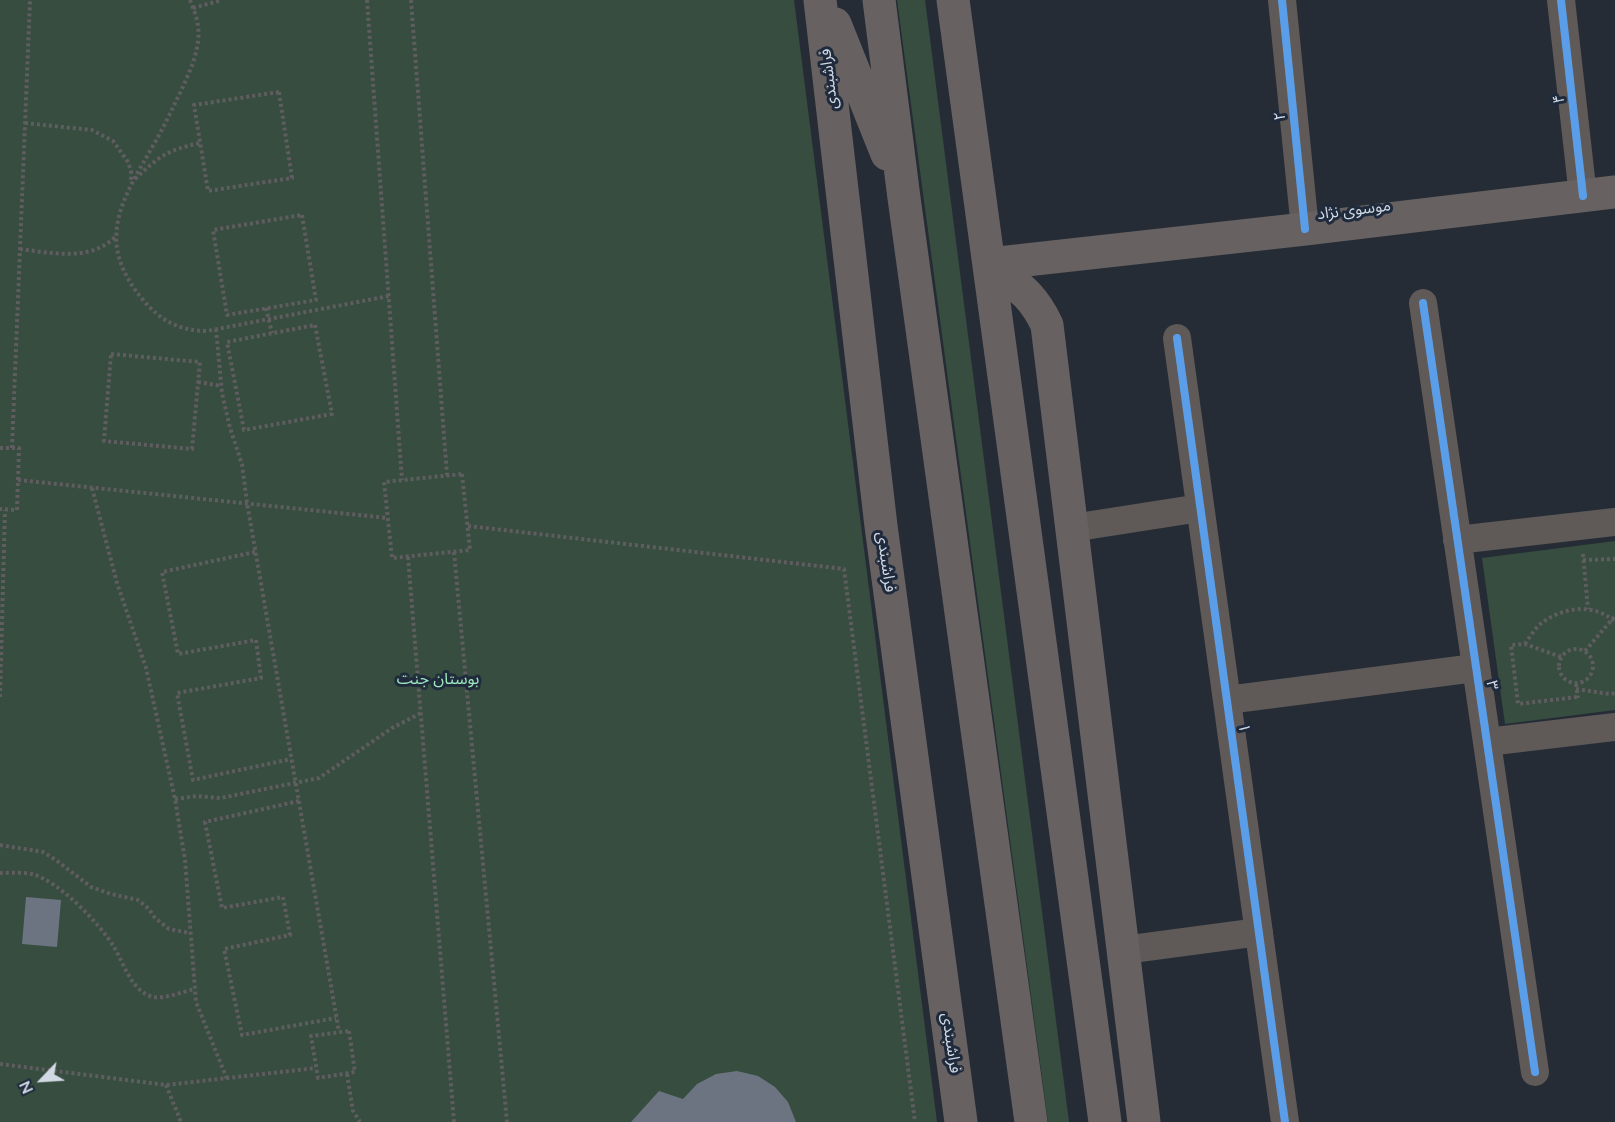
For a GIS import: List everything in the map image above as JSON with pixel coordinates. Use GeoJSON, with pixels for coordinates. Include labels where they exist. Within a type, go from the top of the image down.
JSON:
{"type":"FeatureCollection","features":[{"type":"Feature","properties":{"kind":"main road","name":"فراشبندی"},"geometry":{"type":"LineString","coordinates":[[820,0],[881,526],[961,1122]]}},
{"type":"Feature","properties":{"kind":"main road"},"geometry":{"type":"LineString","coordinates":[[825,0],[904,198]]}},
{"type":"Feature","properties":{"kind":"main road"},"geometry":{"type":"LineString","coordinates":[[879,0],[904,198],[1031,1122]]}},
{"type":"Feature","properties":{"kind":"main road"},"geometry":{"type":"LineString","coordinates":[[954,0],[1105,1122]]}},
{"type":"Feature","properties":{"kind":"main road","name":"موسوی نژاد"},"geometry":{"type":"LineString","coordinates":[[990,264],[1615,192]]}},
{"type":"Feature","properties":{"kind":"main road"},"geometry":{"type":"LineString","coordinates":[[990,264],[1028,294],[1038,305],[1047,325],[1144,1122]]}},
{"type":"Feature","properties":{"kind":"main road"},"geometry":{"type":"LineString","coordinates":[[1025,1122],[1026,1085]]}},
{"type":"Feature","properties":{"kind":"street","name":"۲"},"geometry":{"type":"LineString","coordinates":[[1282,0],[1305,229]]}},
{"type":"Feature","properties":{"kind":"street","name":"۴"},"geometry":{"type":"LineString","coordinates":[[1561,0],[1583,196]]}},
{"type":"Feature","properties":{"kind":"street","name":"۳"},"geometry":{"type":"LineString","coordinates":[[1422,303],[1534,1072]]}},
{"type":"Feature","properties":{"kind":"street","name":"۱"},"geometry":{"type":"LineString","coordinates":[[1177,338],[1285,1122]]}},
{"type":"Feature","properties":{"kind":"street"},"geometry":{"type":"LineString","coordinates":[[1072,528],[1200,508]]}},
{"type":"Feature","properties":{"kind":"street"},"geometry":{"type":"LineString","coordinates":[[1457,540],[1615,522]]}},
{"type":"Feature","properties":{"kind":"street"},"geometry":{"type":"LineString","coordinates":[[1227,700],[1476,668]]}},
{"type":"Feature","properties":{"kind":"street"},"geometry":{"type":"LineString","coordinates":[[1486,742],[1615,727]]}},
{"type":"Feature","properties":{"kind":"street"},"geometry":{"type":"LineString","coordinates":[[1124,950],[1259,932]]}},
{"type":"Feature","properties":{"kind":"path"},"geometry":{"type":"LineString","coordinates":[[12,448],[30,0]]}},
{"type":"Feature","properties":{"kind":"path"},"geometry":{"type":"LineString","coordinates":[[190,0],[198,25],[198,45],[188,75],[156,141],[122,202],[116,222],[120,260],[131,285],[155,313],[171,325],[191,331],[216,329],[389,296]]}},
{"type":"Feature","properties":{"kind":"path"},"geometry":{"type":"LineString","coordinates":[[193,8],[222,0]]}},
{"type":"Feature","properties":{"kind":"path"},"geometry":{"type":"LineString","coordinates":[[367,0],[402,480]]}},
{"type":"Feature","properties":{"kind":"path"},"geometry":{"type":"LineString","coordinates":[[411,0],[447,475]]}},
{"type":"Feature","properties":{"kind":"path"},"geometry":{"type":"LineString","coordinates":[[279,92],[292,178],[208,191],[200,142],[194,105],[279,92]]}},
{"type":"Feature","properties":{"kind":"path"},"geometry":{"type":"LineString","coordinates":[[25,123],[92,130],[113,141],[128,162],[131,184]]}},
{"type":"Feature","properties":{"kind":"path"},"geometry":{"type":"LineString","coordinates":[[131,184],[155,159],[174,149],[200,142]]}},
{"type":"Feature","properties":{"kind":"path"},"geometry":{"type":"LineString","coordinates":[[302,215],[316,300],[266,308],[227,315],[213,230],[302,215]]}},
{"type":"Feature","properties":{"kind":"path"},"geometry":{"type":"LineString","coordinates":[[20,249],[60,253],[94,251],[108,244],[116,235]]}},
{"type":"Feature","properties":{"kind":"path"},"geometry":{"type":"LineString","coordinates":[[266,308],[272,333]]}},
{"type":"Feature","properties":{"kind":"path"},"geometry":{"type":"LineString","coordinates":[[315,325],[332,414],[244,430],[227,342],[272,333],[315,325]]}},
{"type":"Feature","properties":{"kind":"path"},"geometry":{"type":"LineString","coordinates":[[216,329],[221,386],[230,429],[242,464],[255,552],[339,1032]]}},
{"type":"Feature","properties":{"kind":"path"},"geometry":{"type":"LineString","coordinates":[[111,354],[200,362],[198,382],[192,449],[104,441],[111,354]]}},
{"type":"Feature","properties":{"kind":"path"},"geometry":{"type":"LineString","coordinates":[[198,382],[221,386]]}},
{"type":"Feature","properties":{"kind":"path"},"geometry":{"type":"LineString","coordinates":[[0,448],[19,448],[17,510],[3,510],[0,697]]}},
{"type":"Feature","properties":{"kind":"path"},"geometry":{"type":"LineString","coordinates":[[462,474],[470,550],[392,558],[384,482],[447,475],[462,474]]}},
{"type":"Feature","properties":{"kind":"path"},"geometry":{"type":"LineString","coordinates":[[18,480],[388,518]]}},
{"type":"Feature","properties":{"kind":"path"},"geometry":{"type":"LineString","coordinates":[[92,488],[117,583],[146,668],[175,799],[185,860],[195,1002],[227,1079]]}},
{"type":"Feature","properties":{"kind":"path"},"geometry":{"type":"LineString","coordinates":[[468,526],[844,569],[915,1122]]}},
{"type":"Feature","properties":{"kind":"path"},"geometry":{"type":"LineString","coordinates":[[1580,526],[1588,609]]}},
{"type":"Feature","properties":{"kind":"path"},"geometry":{"type":"LineString","coordinates":[[255,552],[162,572],[178,654],[256,640],[261,678],[177,693],[193,780],[291,759]]}},
{"type":"Feature","properties":{"kind":"path"},"geometry":{"type":"LineString","coordinates":[[454,552],[507,1122]]}},
{"type":"Feature","properties":{"kind":"path"},"geometry":{"type":"LineString","coordinates":[[408,556],[454,1122]]}},
{"type":"Feature","properties":{"kind":"path"},"geometry":{"type":"LineString","coordinates":[[1583,560],[1615,559]]}},
{"type":"Feature","properties":{"kind":"path"},"geometry":{"type":"LineString","coordinates":[[1525,644],[1539,625],[1559,613],[1578,608],[1588,609],[1597,610],[1614,619],[1585,651]]}},
{"type":"Feature","properties":{"kind":"path"},"geometry":{"type":"LineString","coordinates":[[1561,657],[1525,644],[1510,645],[1518,704],[1577,697]]}},
{"type":"Feature","properties":{"kind":"path"},"geometry":{"type":"LineString","coordinates":[[1576,649],[1585,651],[1592,658],[1591,675],[1575,684],[1567,681],[1561,674],[1559,665],[1561,657],[1568,651],[1576,649]]}},
{"type":"Feature","properties":{"kind":"path"},"geometry":{"type":"LineString","coordinates":[[1576,689],[1615,693]]}},
{"type":"Feature","properties":{"kind":"path"},"geometry":{"type":"LineString","coordinates":[[175,799],[197,796],[221,798],[319,778],[392,728],[421,713]]}},
{"type":"Feature","properties":{"kind":"path"},"geometry":{"type":"LineString","coordinates":[[299,801],[205,822],[222,908],[283,897],[290,935],[224,949],[242,1035],[336,1018]]}},
{"type":"Feature","properties":{"kind":"path"},"geometry":{"type":"LineString","coordinates":[[0,845],[43,852],[91,887],[138,900],[169,929],[190,933]]}},
{"type":"Feature","properties":{"kind":"path"},"geometry":{"type":"LineString","coordinates":[[0,873],[31,874],[42,878],[67,895],[98,925],[113,945],[137,988],[153,997],[194,989]]}},
{"type":"Feature","properties":{"kind":"path"},"geometry":{"type":"LineString","coordinates":[[349,1031],[355,1072],[318,1078],[311,1036],[339,1032],[349,1031]]}},
{"type":"Feature","properties":{"kind":"path"},"geometry":{"type":"LineString","coordinates":[[0,1064],[166,1085],[316,1068]]}},
{"type":"Feature","properties":{"kind":"path"},"geometry":{"type":"LineString","coordinates":[[347,1074],[353,1111],[360,1122]]}},
{"type":"Feature","properties":{"kind":"path"},"geometry":{"type":"LineString","coordinates":[[166,1085],[181,1122]]}},
{"type":"Feature","properties":{"kind":"green space","name":"بوستان جنت"},"geometry":{"type":"Polygon","coordinates":[[[0,0],[794,0],[937,1122],[0,1122],[0,0]]]}},
{"type":"Feature","properties":{"kind":"green space"},"geometry":{"type":"Polygon","coordinates":[[[897,0],[925,0],[1069,1122],[1048,1122],[897,0]]]}},
{"type":"Feature","properties":{"kind":"green space"},"geometry":{"type":"Polygon","coordinates":[[[1615,541],[1615,710],[1505,724],[1482,558],[1615,541]]]}},
{"type":"Feature","properties":{"kind":"building"},"geometry":{"type":"Polygon","coordinates":[[[26,897],[61,900],[57,947],[22,944],[26,897]]]}},
{"type":"Feature","properties":{"kind":"building"},"geometry":{"type":"Polygon","coordinates":[[[737,1071],[758,1076],[775,1087],[788,1102],[796,1122],[631,1122],[659,1091],[683,1099],[697,1084],[716,1074],[737,1071]]]}},
{"type":"Feature","properties":{"kind":"cycle path"},"geometry":{"type":"LineString","coordinates":[[1282,0],[1305,229]]}},
{"type":"Feature","properties":{"kind":"cycle path"},"geometry":{"type":"LineString","coordinates":[[1561,0],[1583,196]]}},
{"type":"Feature","properties":{"kind":"cycle path"},"geometry":{"type":"LineString","coordinates":[[1423,303],[1535,1072]]}},
{"type":"Feature","properties":{"kind":"cycle path"},"geometry":{"type":"LineString","coordinates":[[1177,338],[1285,1122]]}}]}
